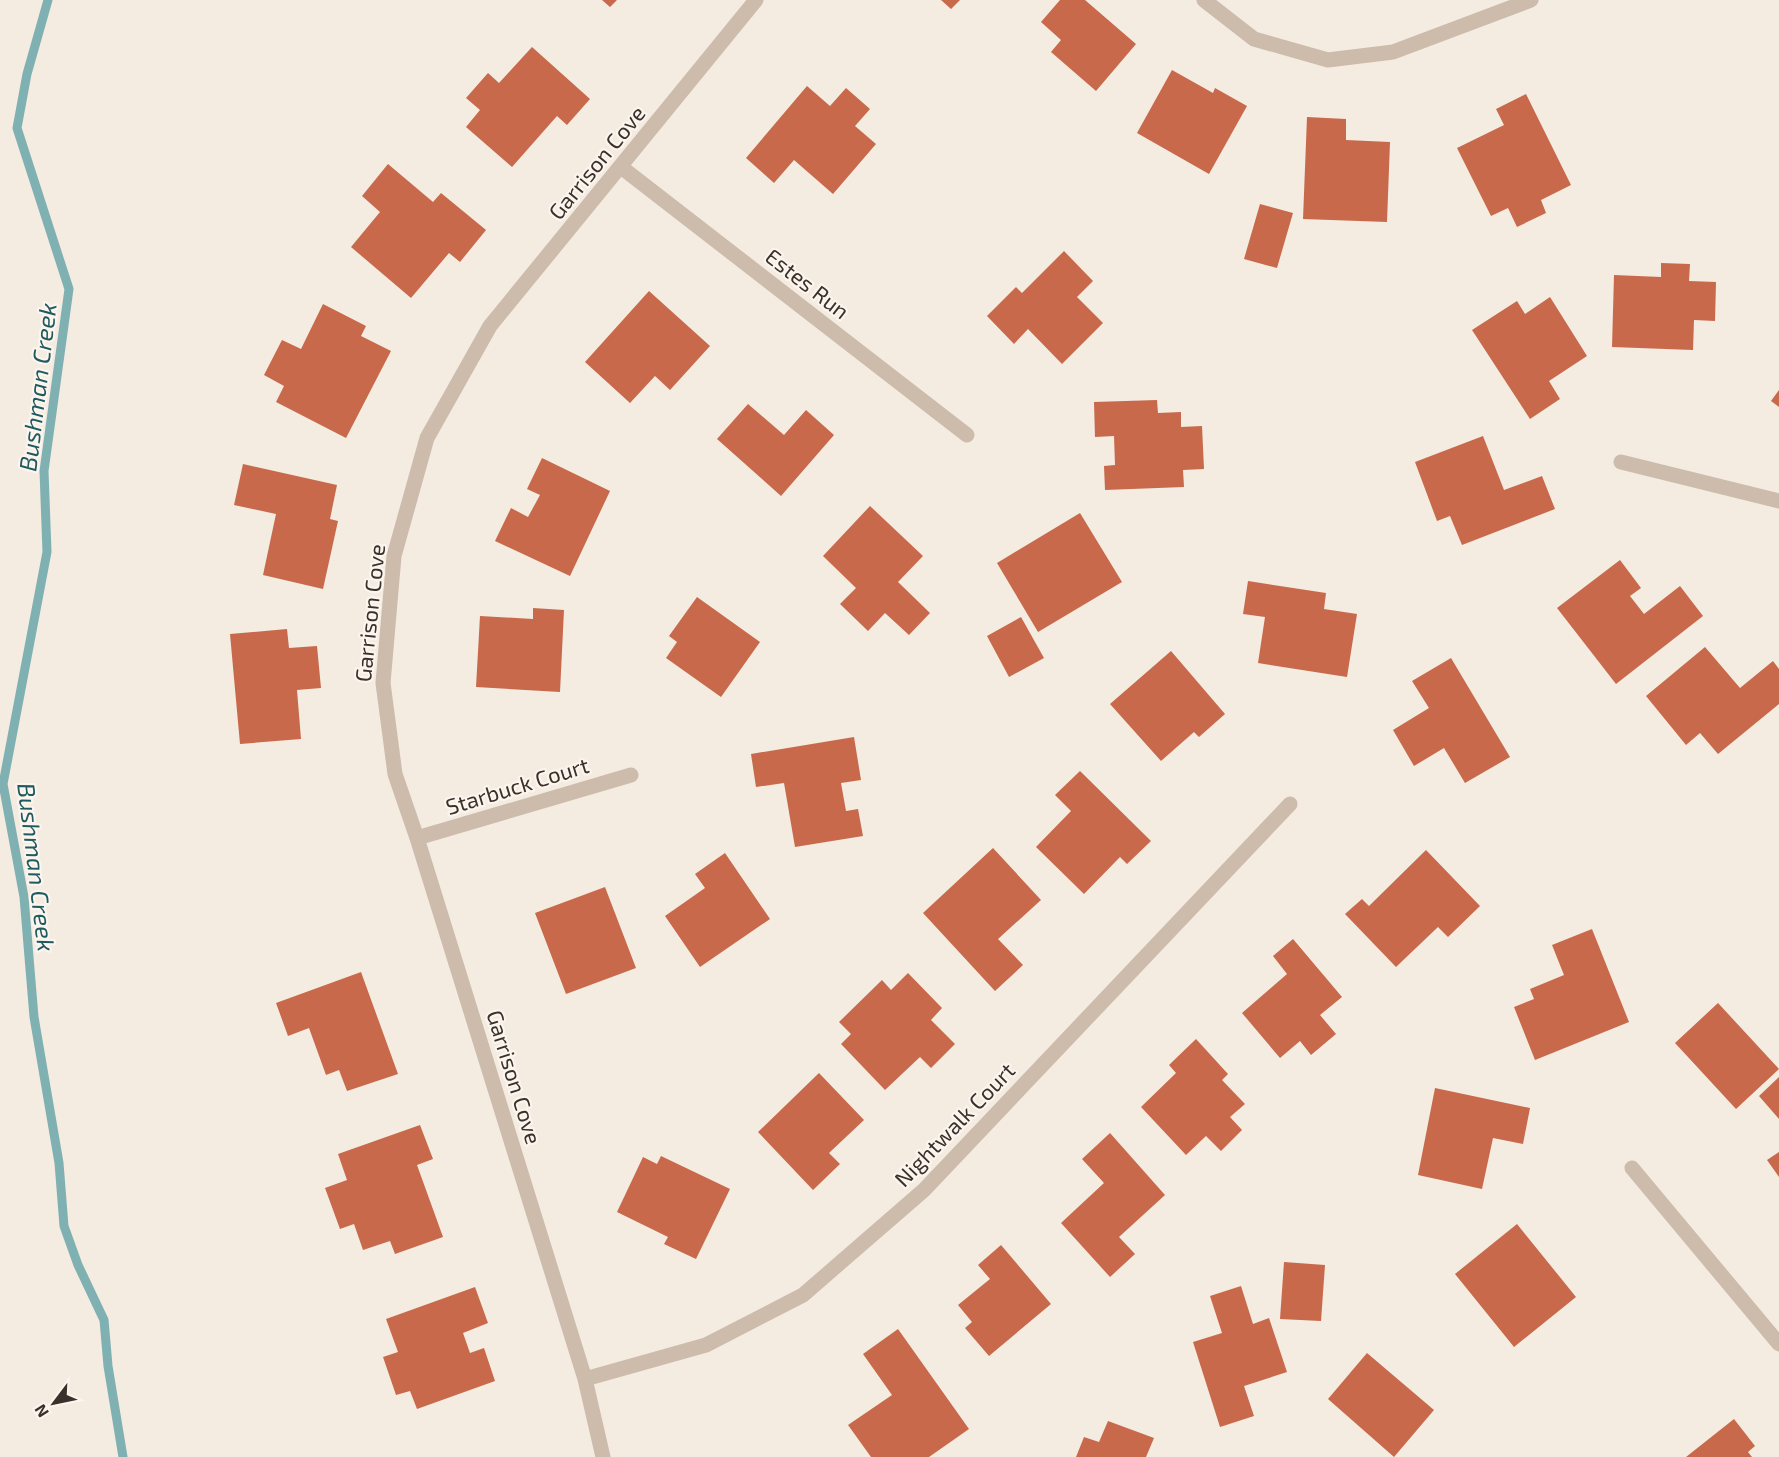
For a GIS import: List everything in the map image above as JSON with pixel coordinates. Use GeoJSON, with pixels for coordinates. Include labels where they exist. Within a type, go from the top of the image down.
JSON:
{"type":"FeatureCollection","features":[{"type":"Feature","properties":{"kind":"street","name":"Garrison Cove"},"geometry":{"type":"LineString","coordinates":[[603,1457],[585,1379],[417,838],[395,774],[383,683],[394,556],[427,438],[490,326],[756,0]]}},
{"type":"Feature","properties":{"kind":"street"},"geometry":{"type":"LineString","coordinates":[[1204,0],[1254,39],[1328,60],[1393,52],[1531,0]]}},
{"type":"Feature","properties":{"kind":"street","name":"Estes Run"},"geometry":{"type":"LineString","coordinates":[[621,167],[967,435]]}},
{"type":"Feature","properties":{"kind":"street"},"geometry":{"type":"LineString","coordinates":[[1621,462],[1779,501]]}},
{"type":"Feature","properties":{"kind":"street","name":"Starbuck Court"},"geometry":{"type":"LineString","coordinates":[[417,838],[630,775]]}},
{"type":"Feature","properties":{"kind":"street","name":"Nightwalk Court"},"geometry":{"type":"LineString","coordinates":[[585,1379],[706,1345],[803,1295],[924,1190],[1290,804]]}},
{"type":"Feature","properties":{"kind":"street"},"geometry":{"type":"LineString","coordinates":[[1632,1168],[1779,1344]]}},
{"type":"Feature","properties":{"kind":"building"},"geometry":{"type":"Polygon","coordinates":[[[602,0],[617,0],[610,7],[602,0]]]}},
{"type":"Feature","properties":{"kind":"building"},"geometry":{"type":"Polygon","coordinates":[[[941,0],[960,0],[951,9],[941,0]]]}},
{"type":"Feature","properties":{"kind":"building"},"geometry":{"type":"Polygon","coordinates":[[[1060,0],[1085,0],[1136,44],[1096,91],[1051,52],[1061,40],[1041,22],[1060,0]]]}},
{"type":"Feature","properties":{"kind":"building"},"geometry":{"type":"Polygon","coordinates":[[[532,47],[590,99],[567,125],[557,116],[512,167],[466,127],[480,110],[466,98],[488,73],[499,83],[532,47]]]}},
{"type":"Feature","properties":{"kind":"building"},"geometry":{"type":"Polygon","coordinates":[[[1172,70],[1213,93],[1215,88],[1247,106],[1209,174],[1137,133],[1172,70]]]}},
{"type":"Feature","properties":{"kind":"building"},"geometry":{"type":"Polygon","coordinates":[[[807,86],[830,106],[846,88],[870,109],[855,126],[876,144],[833,194],[794,160],[774,183],[746,158],[807,86]]]}},
{"type":"Feature","properties":{"kind":"building"},"geometry":{"type":"Polygon","coordinates":[[[1526,94],[1571,185],[1541,200],[1546,213],[1517,227],[1508,208],[1491,216],[1457,148],[1504,125],[1496,109],[1526,94]]]}},
{"type":"Feature","properties":{"kind":"building"},"geometry":{"type":"Polygon","coordinates":[[[1307,117],[1346,119],[1346,140],[1390,142],[1387,222],[1303,219],[1307,117]]]}},
{"type":"Feature","properties":{"kind":"building"},"geometry":{"type":"Polygon","coordinates":[[[388,164],[433,202],[441,193],[486,230],[460,262],[449,253],[411,298],[351,247],[380,212],[362,196],[388,164]]]}},
{"type":"Feature","properties":{"kind":"building"},"geometry":{"type":"Polygon","coordinates":[[[1260,204],[1293,213],[1277,268],[1244,259],[1260,204]]]}},
{"type":"Feature","properties":{"kind":"building"},"geometry":{"type":"Polygon","coordinates":[[[1064,251],[1093,281],[1077,297],[1103,323],[1062,364],[1028,329],[1014,344],[987,316],[1016,287],[1022,293],[1064,251]]]}},
{"type":"Feature","properties":{"kind":"building"},"geometry":{"type":"Polygon","coordinates":[[[1661,263],[1690,264],[1689,281],[1716,282],[1715,321],[1694,320],[1693,350],[1612,347],[1614,275],[1661,277],[1661,263]]]}},
{"type":"Feature","properties":{"kind":"building"},"geometry":{"type":"Polygon","coordinates":[[[649,291],[710,346],[670,390],[655,376],[630,403],[585,362],[649,291]]]}},
{"type":"Feature","properties":{"kind":"building"},"geometry":{"type":"Polygon","coordinates":[[[1550,297],[1587,356],[1549,381],[1560,399],[1530,419],[1472,330],[1517,301],[1525,314],[1550,297]]]}},
{"type":"Feature","properties":{"kind":"building"},"geometry":{"type":"Polygon","coordinates":[[[323,304],[366,326],[361,336],[391,351],[346,438],[276,402],[284,386],[264,375],[282,340],[301,349],[323,304]]]}},
{"type":"Feature","properties":{"kind":"building"},"geometry":{"type":"Polygon","coordinates":[[[1779,390],[1779,407],[1771,401],[1779,390]]]}},
{"type":"Feature","properties":{"kind":"building"},"geometry":{"type":"Polygon","coordinates":[[[1157,400],[1158,413],[1181,412],[1181,427],[1202,426],[1204,469],[1183,470],[1184,487],[1105,490],[1104,466],[1115,465],[1114,436],[1095,437],[1094,402],[1157,400]]]}},
{"type":"Feature","properties":{"kind":"building"},"geometry":{"type":"Polygon","coordinates":[[[748,404],[784,435],[806,410],[834,435],[781,496],[717,439],[748,404]]]}},
{"type":"Feature","properties":{"kind":"building"},"geometry":{"type":"Polygon","coordinates":[[[1483,436],[1504,490],[1542,476],[1555,509],[1462,545],[1450,516],[1437,521],[1415,462],[1483,436]]]}},
{"type":"Feature","properties":{"kind":"building"},"geometry":{"type":"Polygon","coordinates":[[[542,458],[610,491],[570,576],[495,541],[511,508],[528,517],[540,495],[527,489],[542,458]]]}},
{"type":"Feature","properties":{"kind":"building"},"geometry":{"type":"Polygon","coordinates":[[[243,464],[337,485],[330,519],[338,521],[323,589],[263,575],[276,514],[234,505],[243,464]]]}},
{"type":"Feature","properties":{"kind":"building"},"geometry":{"type":"Polygon","coordinates":[[[870,506],[923,556],[898,582],[930,613],[909,635],[885,613],[868,631],[840,604],[856,588],[823,556],[870,506]]]}},
{"type":"Feature","properties":{"kind":"building"},"geometry":{"type":"Polygon","coordinates":[[[1080,513],[1122,582],[1038,632],[997,563],[1080,513]]]}},
{"type":"Feature","properties":{"kind":"building"},"geometry":{"type":"Polygon","coordinates":[[[1620,560],[1641,588],[1630,596],[1644,614],[1680,586],[1703,616],[1616,684],[1557,608],[1620,560]]]}},
{"type":"Feature","properties":{"kind":"building"},"geometry":{"type":"Polygon","coordinates":[[[1248,581],[1326,593],[1324,609],[1357,614],[1347,677],[1258,663],[1265,617],[1243,614],[1248,581]]]}},
{"type":"Feature","properties":{"kind":"building"},"geometry":{"type":"Polygon","coordinates":[[[697,597],[760,642],[721,697],[666,658],[677,642],[669,636],[697,597]]]}},
{"type":"Feature","properties":{"kind":"building"},"geometry":{"type":"Polygon","coordinates":[[[533,608],[564,610],[560,692],[476,687],[480,616],[533,619],[533,608]]]}},
{"type":"Feature","properties":{"kind":"building"},"geometry":{"type":"Polygon","coordinates":[[[1021,617],[1044,658],[1009,677],[987,636],[1021,617]]]}},
{"type":"Feature","properties":{"kind":"building"},"geometry":{"type":"Polygon","coordinates":[[[287,629],[289,648],[317,646],[321,688],[297,690],[301,739],[240,744],[230,634],[287,629]]]}},
{"type":"Feature","properties":{"kind":"building"},"geometry":{"type":"Polygon","coordinates":[[[1705,647],[1740,688],[1773,661],[1779,669],[1779,704],[1718,754],[1700,733],[1686,745],[1646,696],[1705,647]]]}},
{"type":"Feature","properties":{"kind":"building"},"geometry":{"type":"Polygon","coordinates":[[[1171,651],[1225,714],[1199,737],[1194,732],[1161,761],[1110,704],[1171,651]]]}},
{"type":"Feature","properties":{"kind":"building"},"geometry":{"type":"Polygon","coordinates":[[[1451,658],[1510,757],[1465,783],[1444,748],[1414,766],[1393,730],[1429,708],[1412,681],[1451,658]]]}},
{"type":"Feature","properties":{"kind":"building"},"geometry":{"type":"Polygon","coordinates":[[[854,737],[861,780],[841,783],[846,811],[858,809],[863,836],[795,847],[784,783],[756,787],[751,754],[854,737]]]}},
{"type":"Feature","properties":{"kind":"building"},"geometry":{"type":"Polygon","coordinates":[[[1080,771],[1151,841],[1127,864],[1120,857],[1084,894],[1036,847],[1071,811],[1055,795],[1080,771]]]}},
{"type":"Feature","properties":{"kind":"building"},"geometry":{"type":"Polygon","coordinates":[[[993,848],[1041,900],[998,939],[1023,965],[995,991],[923,913],[993,848]]]}},
{"type":"Feature","properties":{"kind":"building"},"geometry":{"type":"Polygon","coordinates":[[[1426,850],[1480,906],[1448,937],[1438,927],[1396,967],[1345,914],[1362,899],[1369,906],[1426,850]]]}},
{"type":"Feature","properties":{"kind":"building"},"geometry":{"type":"Polygon","coordinates":[[[725,853],[770,919],[700,967],[665,916],[705,888],[695,874],[725,853]]]}},
{"type":"Feature","properties":{"kind":"building"},"geometry":{"type":"Polygon","coordinates":[[[605,887],[636,968],[566,994],[535,913],[605,887]]]}},
{"type":"Feature","properties":{"kind":"building"},"geometry":{"type":"Polygon","coordinates":[[[1592,929],[1629,1022],[1535,1060],[1514,1007],[1534,999],[1530,989],[1564,975],[1552,945],[1592,929]]]}},
{"type":"Feature","properties":{"kind":"building"},"geometry":{"type":"Polygon","coordinates":[[[1293,939],[1342,997],[1320,1015],[1336,1034],[1311,1055],[1300,1041],[1280,1058],[1242,1013],[1287,974],[1273,956],[1293,939]]]}},
{"type":"Feature","properties":{"kind":"building"},"geometry":{"type":"Polygon","coordinates":[[[361,972],[398,1074],[347,1091],[339,1070],[326,1075],[309,1028],[288,1036],[276,1003],[361,972]]]}},
{"type":"Feature","properties":{"kind":"building"},"geometry":{"type":"Polygon","coordinates":[[[908,973],[942,1008],[931,1020],[955,1044],[931,1068],[920,1057],[885,1090],[841,1044],[851,1034],[839,1022],[882,980],[891,990],[908,973]]]}},
{"type":"Feature","properties":{"kind":"building"},"geometry":{"type":"Polygon","coordinates":[[[1718,1003],[1779,1069],[1736,1109],[1675,1043],[1718,1003]]]}},
{"type":"Feature","properties":{"kind":"building"},"geometry":{"type":"Polygon","coordinates":[[[1196,1039],[1228,1074],[1222,1080],[1245,1104],[1230,1117],[1242,1130],[1221,1151],[1206,1136],[1186,1155],[1141,1107],[1176,1073],[1169,1065],[1196,1039]]]}},
{"type":"Feature","properties":{"kind":"building"},"geometry":{"type":"Polygon","coordinates":[[[819,1073],[864,1120],[829,1153],[840,1164],[813,1190],[758,1132],[819,1073]]]}},
{"type":"Feature","properties":{"kind":"building"},"geometry":{"type":"Polygon","coordinates":[[[1779,1077],[1779,1119],[1759,1096],[1779,1077]]]}},
{"type":"Feature","properties":{"kind":"building"},"geometry":{"type":"Polygon","coordinates":[[[1435,1088],[1530,1108],[1523,1144],[1493,1138],[1482,1189],[1418,1175],[1435,1088]]]}},
{"type":"Feature","properties":{"kind":"building"},"geometry":{"type":"Polygon","coordinates":[[[420,1125],[433,1159],[417,1165],[443,1237],[395,1254],[390,1241],[363,1250],[354,1224],[340,1229],[325,1188],[347,1180],[338,1154],[420,1125]]]}},
{"type":"Feature","properties":{"kind":"building"},"geometry":{"type":"Polygon","coordinates":[[[1110,1133],[1165,1195],[1119,1237],[1135,1254],[1110,1277],[1061,1223],[1104,1183],[1082,1159],[1110,1133]]]}},
{"type":"Feature","properties":{"kind":"building"},"geometry":{"type":"Polygon","coordinates":[[[1779,1152],[1779,1177],[1767,1160],[1779,1152]]]}},
{"type":"Feature","properties":{"kind":"building"},"geometry":{"type":"Polygon","coordinates":[[[661,1156],[730,1189],[696,1259],[664,1244],[668,1237],[617,1212],[643,1157],[657,1164],[661,1156]]]}},
{"type":"Feature","properties":{"kind":"building"},"geometry":{"type":"Polygon","coordinates":[[[1517,1224],[1576,1297],[1514,1347],[1455,1274],[1517,1224]]]}},
{"type":"Feature","properties":{"kind":"building"},"geometry":{"type":"Polygon","coordinates":[[[1001,1245],[1051,1304],[989,1356],[965,1328],[972,1322],[958,1305],[990,1279],[978,1265],[1001,1245]]]}},
{"type":"Feature","properties":{"kind":"building"},"geometry":{"type":"Polygon","coordinates":[[[1284,1262],[1325,1265],[1321,1321],[1280,1319],[1284,1262]]]}},
{"type":"Feature","properties":{"kind":"building"},"geometry":{"type":"Polygon","coordinates":[[[1241,1286],[1253,1324],[1269,1318],[1287,1372],[1244,1386],[1254,1416],[1220,1427],[1193,1342],[1222,1333],[1210,1296],[1241,1286]]]}},
{"type":"Feature","properties":{"kind":"building"},"geometry":{"type":"Polygon","coordinates":[[[475,1287],[488,1323],[463,1333],[470,1353],[484,1348],[495,1381],[417,1409],[410,1391],[396,1395],[383,1357],[398,1352],[386,1319],[475,1287]]]}},
{"type":"Feature","properties":{"kind":"building"},"geometry":{"type":"Polygon","coordinates":[[[898,1329],[969,1429],[929,1457],[871,1457],[848,1425],[892,1395],[863,1354],[898,1329]]]}},
{"type":"Feature","properties":{"kind":"building"},"geometry":{"type":"Polygon","coordinates":[[[1367,1353],[1434,1410],[1394,1457],[1328,1399],[1367,1353]]]}},
{"type":"Feature","properties":{"kind":"building"},"geometry":{"type":"Polygon","coordinates":[[[1734,1419],[1755,1446],[1748,1452],[1752,1457],[1686,1457],[1734,1419]]]}},
{"type":"Feature","properties":{"kind":"building"},"geometry":{"type":"Polygon","coordinates":[[[1108,1421],[1154,1438],[1146,1457],[1076,1457],[1084,1437],[1099,1442],[1108,1421]]]}},
{"type":"Feature","properties":{"kind":"waterway","name":"Bushman Creek"},"geometry":{"type":"LineString","coordinates":[[48,0],[27,74],[17,128],[69,289],[44,471],[47,552],[3,784],[24,897],[34,1017],[59,1163],[64,1226],[78,1265],[104,1320],[108,1366],[123,1457]]}}]}
